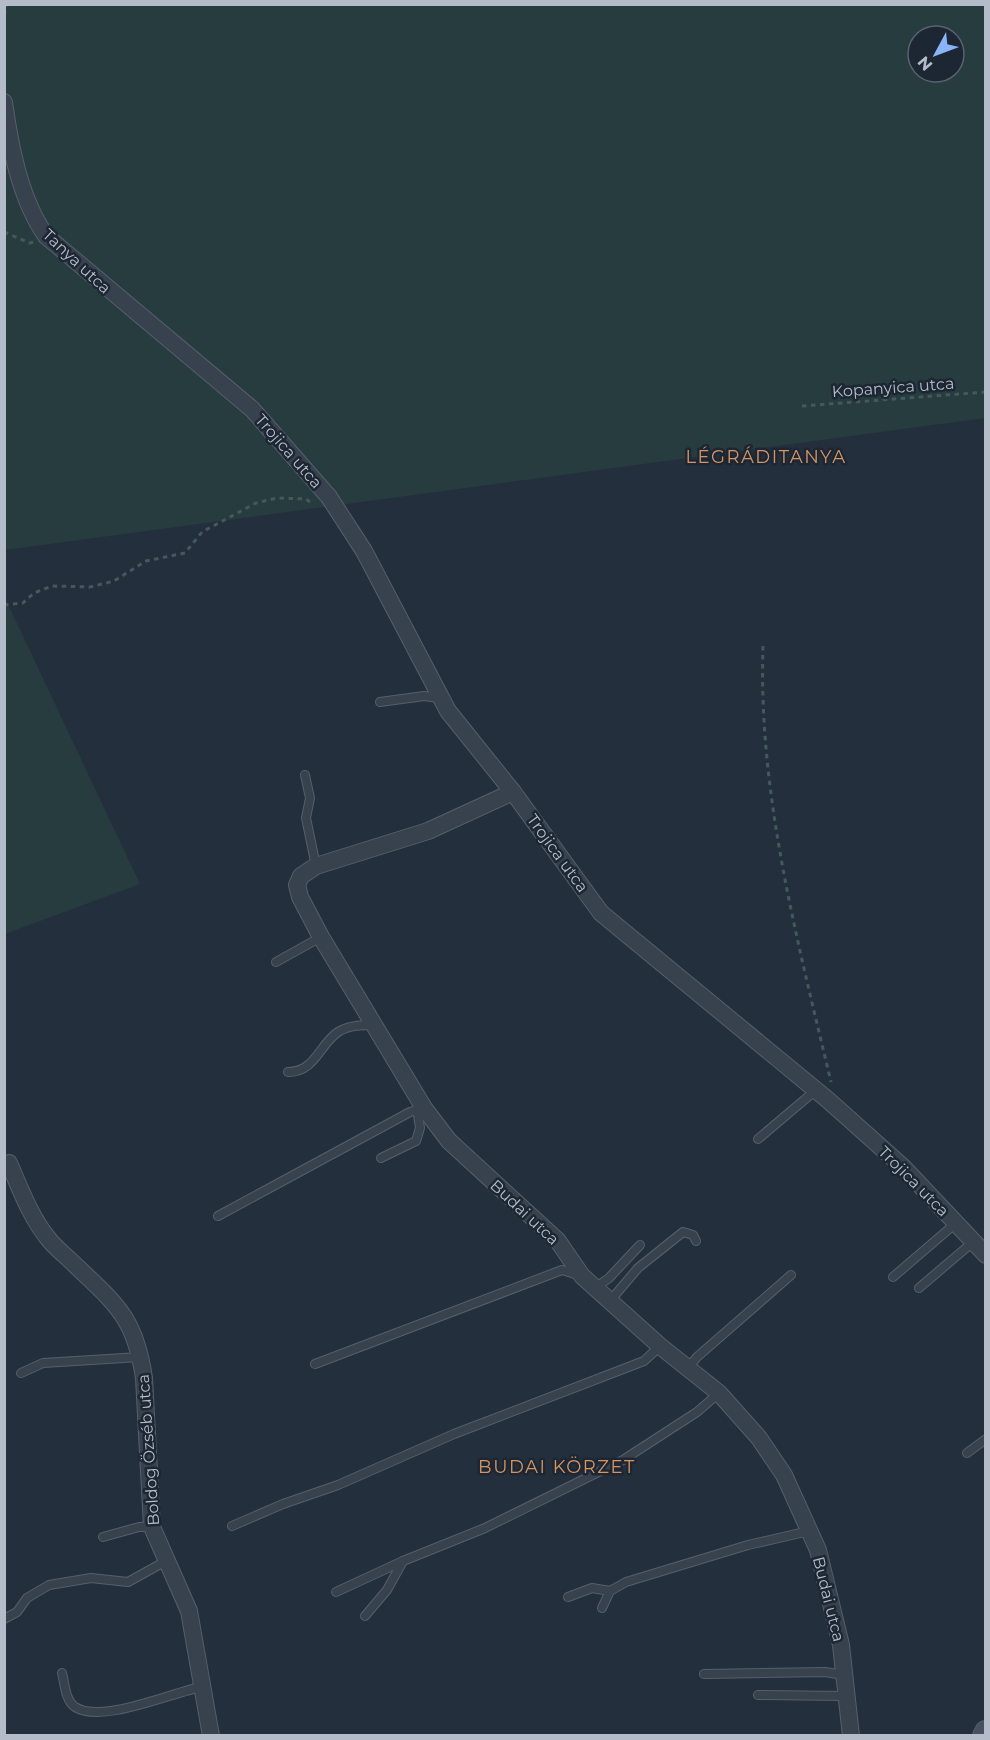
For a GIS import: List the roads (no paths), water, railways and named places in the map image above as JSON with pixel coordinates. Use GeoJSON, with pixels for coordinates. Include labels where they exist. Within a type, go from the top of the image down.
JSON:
{"type":"FeatureCollection","features":[{"type":"Feature","properties":{"kind":"street","name":"Tanya utca"},"geometry":{"type":"LineString","coordinates":[[4,102],[9,132],[33,218],[46,236],[214,380]]}},
{"type":"Feature","properties":{"kind":"street","name":"Trojica utca"},"geometry":{"type":"LineString","coordinates":[[214,380],[259,417],[329,497],[364,551],[448,711],[513,792],[601,914],[822,1095],[903,1167],[986,1255]]}},
{"type":"Feature","properties":{"kind":"street"},"geometry":{"type":"LineString","coordinates":[[316,866],[428,831],[513,792]]}},
{"type":"Feature","properties":{"kind":"street","name":"Budai utca"},"geometry":{"type":"LineString","coordinates":[[316,866],[300,876],[297,885],[300,897],[321,938],[376,1025],[421,1108],[448,1141],[558,1241],[582,1276],[660,1346],[719,1393],[759,1438],[784,1475],[818,1551],[841,1645],[851,1736]]}},
{"type":"Feature","properties":{"kind":"street","name":"Boldog Özséb utca"},"geometry":{"type":"LineString","coordinates":[[9,1163],[29,1208],[47,1238],[117,1305],[130,1324],[141,1357],[152,1527],[189,1611],[211,1736]]}},
{"type":"Feature","properties":{"kind":"lane"},"geometry":{"type":"LineString","coordinates":[[380,702],[424,696],[441,698]]}},
{"type":"Feature","properties":{"kind":"lane"},"geometry":{"type":"LineString","coordinates":[[305,776],[310,798],[306,818],[316,866]]}},
{"type":"Feature","properties":{"kind":"lane"},"geometry":{"type":"LineString","coordinates":[[276,962],[321,938]]}},
{"type":"Feature","properties":{"kind":"lane"},"geometry":{"type":"LineString","coordinates":[[288,1072],[298,1072],[307,1066],[339,1031],[357,1025],[376,1025]]}},
{"type":"Feature","properties":{"kind":"lane"},"geometry":{"type":"LineString","coordinates":[[758,1139],[822,1095]]}},
{"type":"Feature","properties":{"kind":"lane"},"geometry":{"type":"LineString","coordinates":[[381,1158],[416,1141],[420,1128],[421,1108]]}},
{"type":"Feature","properties":{"kind":"lane"},"geometry":{"type":"LineString","coordinates":[[218,1216],[421,1108]]}},
{"type":"Feature","properties":{"kind":"lane"},"geometry":{"type":"LineString","coordinates":[[893,1277],[956,1223]]}},
{"type":"Feature","properties":{"kind":"lane"},"geometry":{"type":"LineString","coordinates":[[610,1301],[638,1268],[683,1232],[693,1235],[696,1241]]}},
{"type":"Feature","properties":{"kind":"lane"},"geometry":{"type":"LineString","coordinates":[[919,1288],[973,1242]]}},
{"type":"Feature","properties":{"kind":"lane"},"geometry":{"type":"LineString","coordinates":[[595,1287],[609,1278],[640,1245]]}},
{"type":"Feature","properties":{"kind":"lane"},"geometry":{"type":"LineString","coordinates":[[315,1364],[562,1270],[582,1276]]}},
{"type":"Feature","properties":{"kind":"lane"},"geometry":{"type":"LineString","coordinates":[[688,1368],[697,1357],[791,1275]]}},
{"type":"Feature","properties":{"kind":"lane"},"geometry":{"type":"LineString","coordinates":[[232,1526],[283,1504],[338,1485],[454,1434],[644,1361],[660,1346]]}},
{"type":"Feature","properties":{"kind":"lane"},"geometry":{"type":"LineString","coordinates":[[21,1373],[43,1363],[141,1357]]}},
{"type":"Feature","properties":{"kind":"lane"},"geometry":{"type":"LineString","coordinates":[[336,1592],[403,1561],[485,1528],[623,1460],[697,1412],[719,1393]]}},
{"type":"Feature","properties":{"kind":"lane"},"geometry":{"type":"LineString","coordinates":[[967,1453],[986,1439]]}},
{"type":"Feature","properties":{"kind":"lane"},"geometry":{"type":"LineString","coordinates":[[104,1537],[139,1527],[152,1527]]}},
{"type":"Feature","properties":{"kind":"lane"},"geometry":{"type":"LineString","coordinates":[[602,1608],[610,1591],[626,1582],[737,1549],[809,1531]]}},
{"type":"Feature","properties":{"kind":"lane"},"geometry":{"type":"LineString","coordinates":[[4,1619],[17,1612],[27,1598],[49,1585],[91,1578],[128,1582],[166,1561]]}},
{"type":"Feature","properties":{"kind":"lane"},"geometry":{"type":"LineString","coordinates":[[365,1616],[387,1590],[403,1561]]}},
{"type":"Feature","properties":{"kind":"lane"},"geometry":{"type":"LineString","coordinates":[[568,1597],[592,1588],[610,1591]]}},
{"type":"Feature","properties":{"kind":"lane"},"geometry":{"type":"LineString","coordinates":[[704,1674],[825,1672],[844,1675]]}},
{"type":"Feature","properties":{"kind":"lane"},"geometry":{"type":"LineString","coordinates":[[62,1673],[68,1699],[75,1707],[92,1712],[133,1708],[201,1688]]}},
{"type":"Feature","properties":{"kind":"lane"},"geometry":{"type":"LineString","coordinates":[[758,1695],[845,1696]]}},
{"type":"Feature","properties":{"kind":"district","name":"LÉGRÁDITANYA"},"geometry":{"type":"Point","coordinates":[766,457]}},
{"type":"Feature","properties":{"kind":"district","name":"BUDAI KÖRZET"},"geometry":{"type":"Point","coordinates":[557,1467]}}]}
